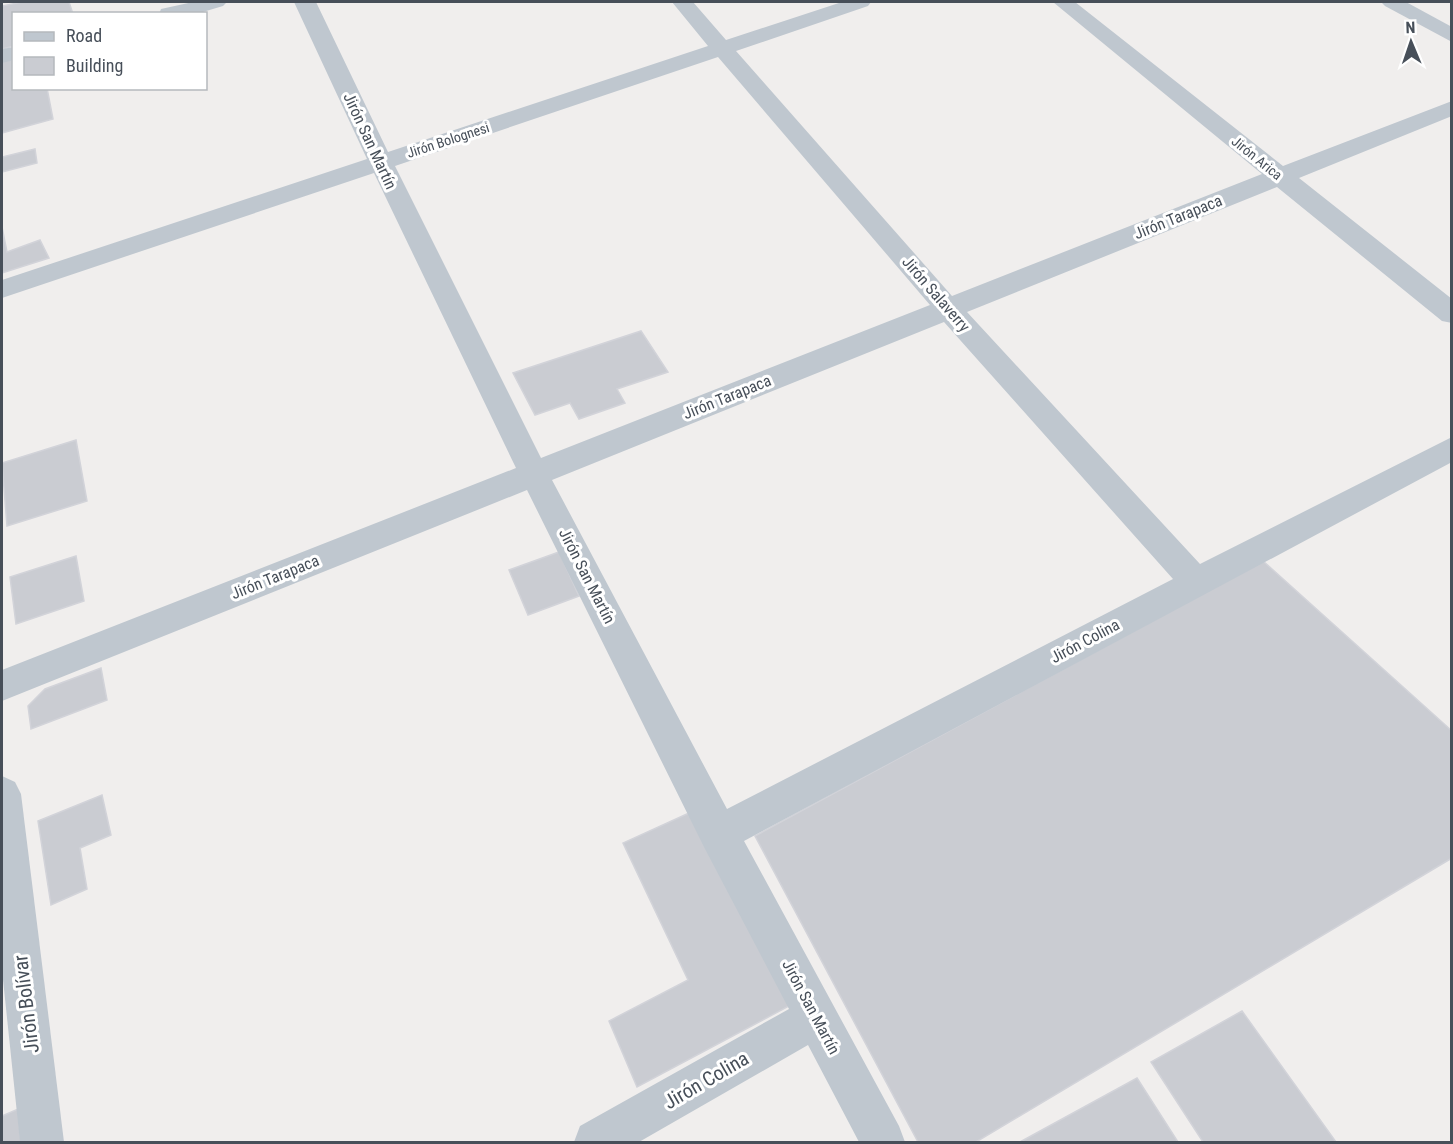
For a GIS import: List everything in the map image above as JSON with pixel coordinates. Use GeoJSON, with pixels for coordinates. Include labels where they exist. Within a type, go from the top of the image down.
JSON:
{"type":"FeatureCollection","features":[{"type":"Feature","properties":{"kind":"street"},"geometry":{"type":"LineString","coordinates":[[177,12],[216,2]]}},
{"type":"Feature","properties":{"kind":"street","name":"Jirón San Martín"},"geometry":{"type":"LineString","coordinates":[[305,2],[380,163],[535,474],[718,834],[883,1143]]}},
{"type":"Feature","properties":{"kind":"street","name":"Jirón Salaverry"},"geometry":{"type":"LineString","coordinates":[[682,2],[724,47],[948,309],[1197,582]]}},
{"type":"Feature","properties":{"kind":"street","name":"Jirón Bolognesi"},"geometry":{"type":"LineString","coordinates":[[2,289],[861,2]]}},
{"type":"Feature","properties":{"kind":"street","name":"Jirón Arica"},"geometry":{"type":"LineString","coordinates":[[1063,2],[1452,314]]}},
{"type":"Feature","properties":{"kind":"street"},"geometry":{"type":"LineString","coordinates":[[1392,2],[1452,36]]}},
{"type":"Feature","properties":{"kind":"street","name":"Jirón Tarapaca"},"geometry":{"type":"LineString","coordinates":[[2,686],[1452,108]]}},
{"type":"Feature","properties":{"kind":"street","name":"Jirón Colina"},"geometry":{"type":"LineString","coordinates":[[718,834],[1452,448]]}},
{"type":"Feature","properties":{"kind":"street","name":"Jirón Bolívar"},"geometry":{"type":"LineString","coordinates":[[2,794],[42,1143]]}},
{"type":"Feature","properties":{"kind":"street","name":"Jirón Colina"},"geometry":{"type":"LineString","coordinates":[[596,1143],[816,1017]]}},
{"type":"Feature","properties":{"kind":"building"},"geometry":{"type":"Polygon","coordinates":[[[22,2],[69,2],[72,12],[12,12],[12,46],[2,49],[2,6],[22,2]]]}},
{"type":"Feature","properties":{"kind":"building"},"geometry":{"type":"Polygon","coordinates":[[[12,59],[12,90],[47,90],[53,119],[2,133],[2,61],[12,59]]]}},
{"type":"Feature","properties":{"kind":"building"},"geometry":{"type":"Polygon","coordinates":[[[35,149],[37,163],[2,172],[2,157],[35,149]]]}},
{"type":"Feature","properties":{"kind":"building"},"geometry":{"type":"Polygon","coordinates":[[[2,227],[7,252],[40,240],[49,258],[2,273],[2,227]]]}},
{"type":"Feature","properties":{"kind":"building"},"geometry":{"type":"Polygon","coordinates":[[[641,331],[668,372],[617,389],[625,403],[579,419],[570,403],[535,415],[513,373],[641,331]]]}},
{"type":"Feature","properties":{"kind":"building"},"geometry":{"type":"Polygon","coordinates":[[[76,440],[87,501],[7,526],[2,463],[76,440]]]}},
{"type":"Feature","properties":{"kind":"building"},"geometry":{"type":"Polygon","coordinates":[[[559,552],[579,596],[528,615],[509,570],[559,552]]]}},
{"type":"Feature","properties":{"kind":"building"},"geometry":{"type":"Polygon","coordinates":[[[76,556],[84,601],[16,624],[10,577],[76,556]]]}},
{"type":"Feature","properties":{"kind":"building"},"geometry":{"type":"Polygon","coordinates":[[[1263,561],[1452,731],[1452,858],[976,1142],[918,1142],[755,836],[1263,561]]]}},
{"type":"Feature","properties":{"kind":"building"},"geometry":{"type":"Polygon","coordinates":[[[101,668],[107,700],[31,729],[28,706],[45,689],[101,668]]]}},
{"type":"Feature","properties":{"kind":"building"},"geometry":{"type":"Polygon","coordinates":[[[102,795],[111,835],[80,848],[87,889],[51,905],[38,821],[102,795]]]}},
{"type":"Feature","properties":{"kind":"building"},"geometry":{"type":"Polygon","coordinates":[[[689,813],[789,1006],[637,1087],[609,1021],[688,980],[623,843],[689,813]]]}},
{"type":"Feature","properties":{"kind":"building"},"geometry":{"type":"Polygon","coordinates":[[[1242,1011],[1336,1142],[1203,1142],[1151,1062],[1242,1011]]]}},
{"type":"Feature","properties":{"kind":"building"},"geometry":{"type":"Polygon","coordinates":[[[1137,1078],[1178,1142],[1020,1142],[1137,1078]]]}},
{"type":"Feature","properties":{"kind":"building"},"geometry":{"type":"Polygon","coordinates":[[[18,1109],[21,1142],[2,1142],[2,1116],[18,1109]]]}}]}
